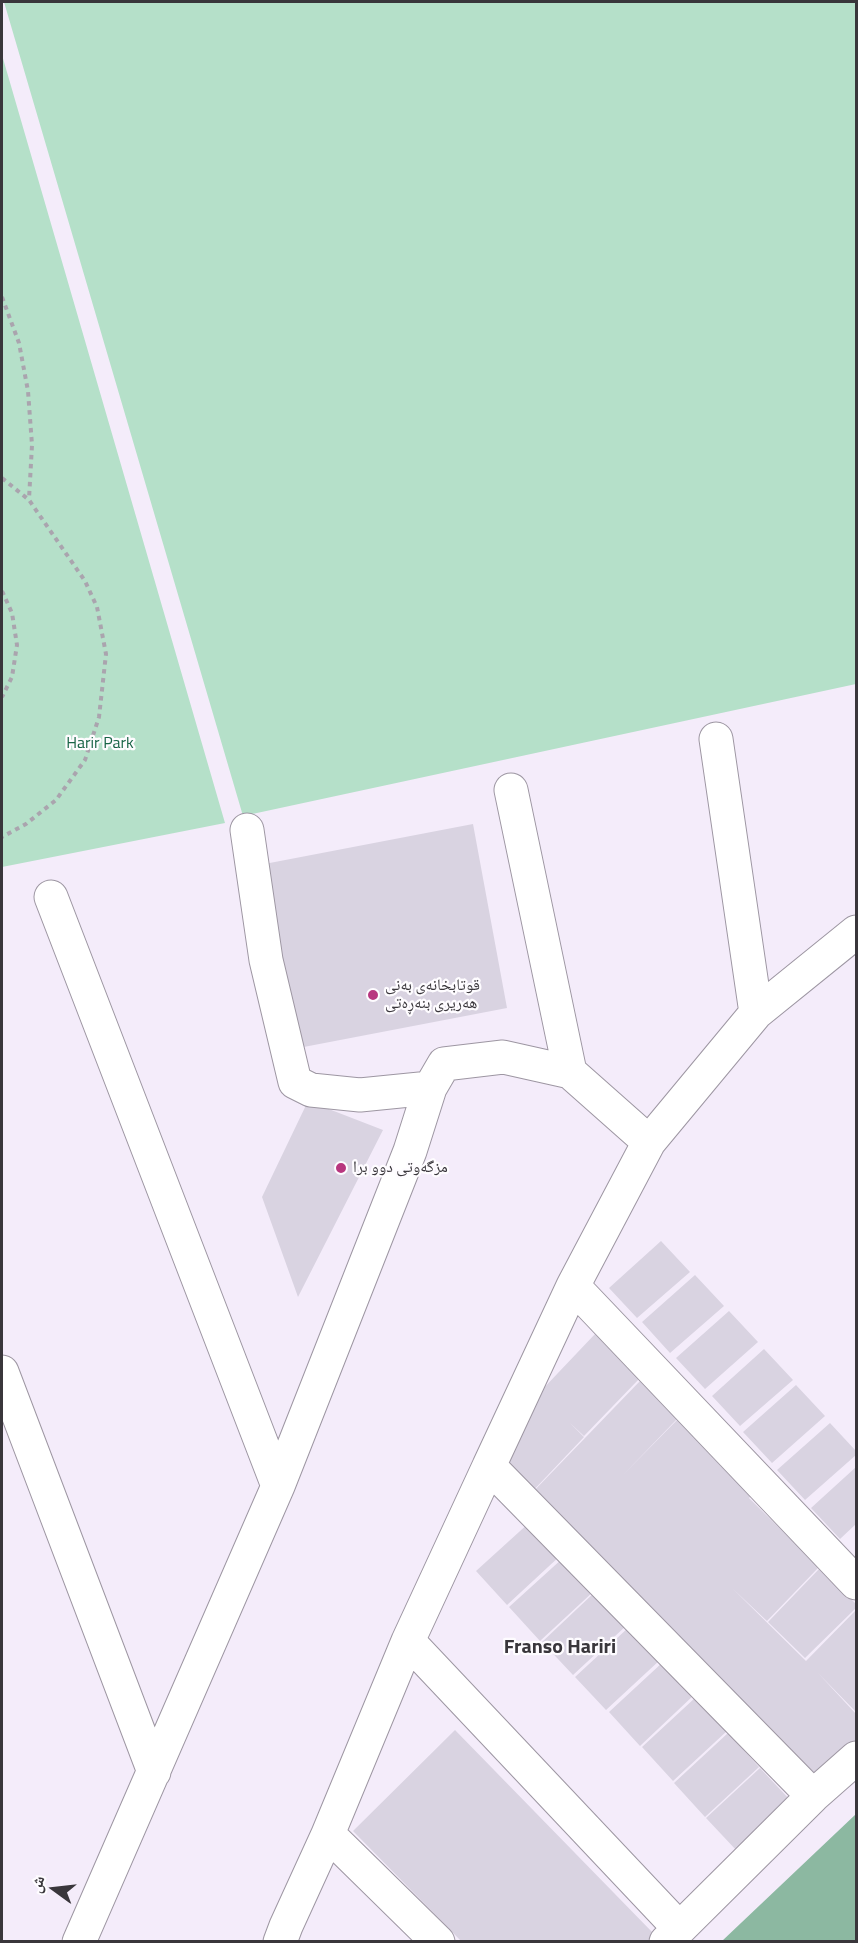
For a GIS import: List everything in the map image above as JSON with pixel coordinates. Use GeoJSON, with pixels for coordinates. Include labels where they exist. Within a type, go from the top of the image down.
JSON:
{"type":"FeatureCollection","features":[{"type":"Feature","properties":{"kind":"street"},"geometry":{"type":"LineString","coordinates":[[716,740],[756,1013]]}},
{"type":"Feature","properties":{"kind":"street"},"geometry":{"type":"LineString","coordinates":[[511,790],[570,1072]]}},
{"type":"Feature","properties":{"kind":"street"},"geometry":{"type":"LineString","coordinates":[[247,830],[266,960],[295,1082],[311,1090],[360,1095],[430,1088]]}},
{"type":"Feature","properties":{"kind":"street"},"geometry":{"type":"LineString","coordinates":[[51,897],[278,1486]]}},
{"type":"Feature","properties":{"kind":"street"},"geometry":{"type":"LineString","coordinates":[[280,1941],[328,1834],[408,1641],[573,1286],[649,1142],[756,1013],[856,932]]}},
{"type":"Feature","properties":{"kind":"street"},"geometry":{"type":"LineString","coordinates":[[80,1941],[278,1486],[410,1151],[430,1088],[444,1064],[503,1057],[570,1072],[649,1142]]}},
{"type":"Feature","properties":{"kind":"street"},"geometry":{"type":"LineString","coordinates":[[573,1286],[856,1583]]}},
{"type":"Feature","properties":{"kind":"street"},"geometry":{"type":"LineString","coordinates":[[2,1372],[154,1772]]}},
{"type":"Feature","properties":{"kind":"street"},"geometry":{"type":"LineString","coordinates":[[489,1466],[813,1796]]}},
{"type":"Feature","properties":{"kind":"street"},"geometry":{"type":"LineString","coordinates":[[408,1641],[673,1935],[813,1796],[856,1758]]}},
{"type":"Feature","properties":{"kind":"street"},"geometry":{"type":"LineString","coordinates":[[328,1834],[438,1941]]}},
{"type":"Feature","properties":{"kind":"path"},"geometry":{"type":"LineString","coordinates":[[2,297],[18,343],[28,391],[32,445],[28,500]]}},
{"type":"Feature","properties":{"kind":"path"},"geometry":{"type":"LineString","coordinates":[[2,478],[28,500],[85,581],[97,607],[106,654],[99,717],[85,760],[56,800],[26,824],[2,837]]}},
{"type":"Feature","properties":{"kind":"path"},"geometry":{"type":"LineString","coordinates":[[2,591],[12,613],[17,645],[12,677],[2,697]]}},
{"type":"Feature","properties":{"kind":"green space"},"geometry":{"type":"Polygon","coordinates":[[[4,2],[856,2],[856,684],[243,816],[4,2]]]}},
{"type":"Feature","properties":{"kind":"green space","name":"Harir Park"},"geometry":{"type":"Polygon","coordinates":[[[2,55],[225,823],[2,867],[2,55]]]}},
{"type":"Feature","properties":{"kind":"green space"},"geometry":{"type":"Polygon","coordinates":[[[856,1814],[856,1941],[722,1941],[856,1814]]]}},
{"type":"Feature","properties":{"kind":"building"},"geometry":{"type":"Polygon","coordinates":[[[473,824],[507,1008],[288,1050],[254,866],[473,824]]]}},
{"type":"Feature","properties":{"kind":"building"},"geometry":{"type":"Polygon","coordinates":[[[308,1101],[383,1130],[298,1297],[262,1197],[308,1101]]]}},
{"type":"Feature","properties":{"kind":"building"},"geometry":{"type":"Polygon","coordinates":[[[661,1241],[690,1272],[637,1318],[609,1288],[661,1241]]]}},
{"type":"Feature","properties":{"kind":"building"},"geometry":{"type":"Polygon","coordinates":[[[695,1275],[724,1306],[670,1353],[642,1322],[695,1275]]]}},
{"type":"Feature","properties":{"kind":"building"},"geometry":{"type":"Polygon","coordinates":[[[729,1311],[758,1342],[705,1389],[676,1358],[729,1311]]]}},
{"type":"Feature","properties":{"kind":"building"},"geometry":{"type":"Polygon","coordinates":[[[595,1334],[640,1378],[584,1436],[570,1423],[584,1437],[529,1495],[501,1467],[539,1393],[595,1334]]]}},
{"type":"Feature","properties":{"kind":"building"},"geometry":{"type":"Polygon","coordinates":[[[764,1349],[793,1380],[740,1426],[712,1396],[764,1349]]]}},
{"type":"Feature","properties":{"kind":"building"},"geometry":{"type":"Polygon","coordinates":[[[640,1381],[678,1418],[622,1476],[678,1419],[751,1496],[749,1498],[819,1567],[767,1621],[732,1588],[806,1661],[856,1610],[856,1712],[818,1673],[856,1714],[856,1740],[815,1778],[529,1496],[640,1381]]]}},
{"type":"Feature","properties":{"kind":"building"},"geometry":{"type":"Polygon","coordinates":[[[796,1385],[825,1416],[772,1463],[743,1432],[796,1385]]]}},
{"type":"Feature","properties":{"kind":"building"},"geometry":{"type":"Polygon","coordinates":[[[830,1423],[856,1451],[856,1455],[805,1500],[777,1470],[830,1423]]]}},
{"type":"Feature","properties":{"kind":"building"},"geometry":{"type":"Polygon","coordinates":[[[856,1467],[856,1524],[840,1539],[811,1508],[856,1467]]]}},
{"type":"Feature","properties":{"kind":"building"},"geometry":{"type":"Polygon","coordinates":[[[530,1522],[561,1555],[507,1605],[476,1571],[530,1522]]]}},
{"type":"Feature","properties":{"kind":"building"},"geometry":{"type":"Polygon","coordinates":[[[563,1558],[594,1591],[540,1641],[509,1607],[563,1558]]]}},
{"type":"Feature","properties":{"kind":"building"},"geometry":{"type":"Polygon","coordinates":[[[820,1568],[856,1604],[856,1608],[805,1658],[768,1622],[820,1568]]]}},
{"type":"Feature","properties":{"kind":"building"},"geometry":{"type":"Polygon","coordinates":[[[596,1591],[627,1625],[573,1675],[542,1642],[596,1591]]]}},
{"type":"Feature","properties":{"kind":"building"},"geometry":{"type":"Polygon","coordinates":[[[629,1627],[660,1660],[606,1710],[575,1677],[629,1627]]]}},
{"type":"Feature","properties":{"kind":"building"},"geometry":{"type":"Polygon","coordinates":[[[663,1662],[694,1695],[640,1746],[609,1712],[663,1662]]]}},
{"type":"Feature","properties":{"kind":"building"},"geometry":{"type":"Polygon","coordinates":[[[696,1697],[727,1731],[673,1781],[642,1747],[696,1697]]]}},
{"type":"Feature","properties":{"kind":"building"},"geometry":{"type":"Polygon","coordinates":[[[455,1730],[654,1934],[647,1941],[461,1941],[353,1831],[455,1730]]]}},
{"type":"Feature","properties":{"kind":"building"},"geometry":{"type":"Polygon","coordinates":[[[728,1733],[759,1767],[705,1817],[674,1783],[728,1733]]]}},
{"type":"Feature","properties":{"kind":"building"},"geometry":{"type":"Polygon","coordinates":[[[760,1768],[791,1801],[737,1851],[706,1818],[760,1768]]]}},
{"type":"Feature","properties":{"kind":"place","name":"قوتابخانەی بەنی هەریری بنەڕەتی"},"geometry":{"type":"Point","coordinates":[373,995]}},
{"type":"Feature","properties":{"kind":"place","name":"مزگەوتی دوو برا"},"geometry":{"type":"Point","coordinates":[341,1168]}},
{"type":"Feature","properties":{"kind":"district","name":"Franso Hariri"},"geometry":{"type":"Point","coordinates":[560,1648]}}]}
